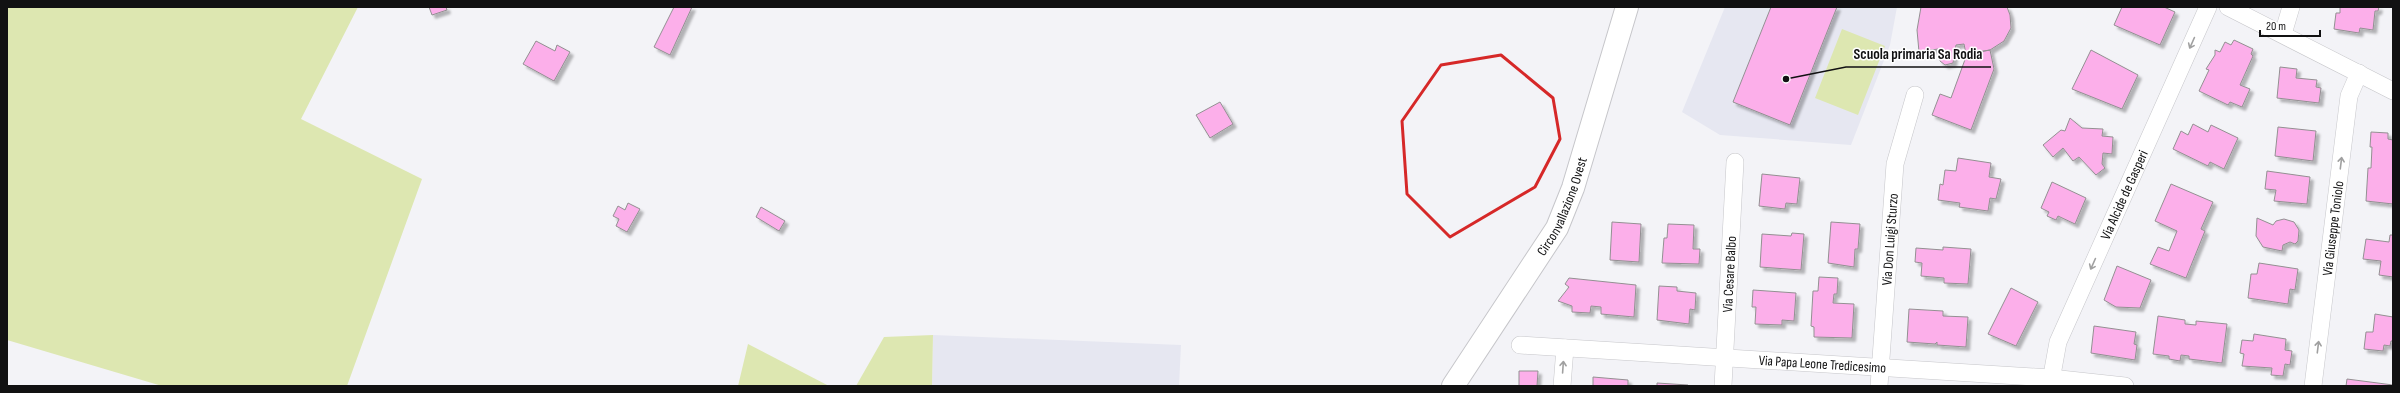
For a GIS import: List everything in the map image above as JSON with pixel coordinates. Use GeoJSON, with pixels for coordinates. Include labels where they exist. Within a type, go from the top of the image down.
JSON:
{"type":"FeatureCollection","features":[{"type":"Feature","properties":{"kind":"street","name":"Circonvallazione Ovest"},"geometry":{"type":"LineString","coordinates":[[1453,386],[1557,228],[1573,188],[1627,7]]}},
{"type":"Feature","properties":{"kind":"street","name":"Via Alcide de Gasperi"},"geometry":{"type":"LineString","coordinates":[[2050,382],[2058,342],[2208,7]]}},
{"type":"Feature","properties":{"kind":"street"},"geometry":{"type":"LineString","coordinates":[[2228,7],[2393,91]]}},
{"type":"Feature","properties":{"kind":"street"},"geometry":{"type":"LineString","coordinates":[[2283,34],[2291,7]]}},
{"type":"Feature","properties":{"kind":"street","name":"Via Giuseppe Toniolo"},"geometry":{"type":"LineString","coordinates":[[2314,386],[2349,96],[2359,73]]}},
{"type":"Feature","properties":{"kind":"street","name":"Via Don Luigi Sturzo"},"geometry":{"type":"LineString","coordinates":[[1879,386],[1895,164],[1915,95]]}},
{"type":"Feature","properties":{"kind":"street","name":"Via Cesare Balbo"},"geometry":{"type":"LineString","coordinates":[[1723,386],[1735,162]]}},
{"type":"Feature","properties":{"kind":"street","name":"Via Papa Leone Tredicesimo"},"geometry":{"type":"LineString","coordinates":[[1520,345],[1880,367],[2050,382],[2125,386]]}},
{"type":"Feature","properties":{"kind":"street"},"geometry":{"type":"LineString","coordinates":[[1562,386],[1565,348]]}},
{"type":"Feature","properties":{"kind":"highlighted area"},"geometry":{"type":"Polygon","coordinates":[[[1501,55],[1553,98],[1560,139],[1535,187],[1450,237],[1407,194],[1402,121],[1441,65],[1501,55]]]}},
{"type":"Feature","properties":{"kind":"shaded area"},"geometry":{"type":"Polygon","coordinates":[[[1725,7],[1897,7],[1890,45],[1851,145],[1720,135],[1682,112],[1725,7]]]}},
{"type":"Feature","properties":{"kind":"shaded area"},"geometry":{"type":"Polygon","coordinates":[[[933,335],[1181,345],[1179,386],[932,386],[933,335]]]}},
{"type":"Feature","properties":{"kind":"green space"},"geometry":{"type":"Polygon","coordinates":[[[7,7],[358,7],[301,119],[422,179],[347,386],[162,386],[7,340],[7,7]]]}},
{"type":"Feature","properties":{"kind":"green space"},"geometry":{"type":"Polygon","coordinates":[[[1842,29],[1885,46],[1858,115],[1815,98],[1842,29]]]}},
{"type":"Feature","properties":{"kind":"green space"},"geometry":{"type":"Polygon","coordinates":[[[933,335],[932,386],[856,386],[884,337],[933,335]]]}},
{"type":"Feature","properties":{"kind":"green space"},"geometry":{"type":"Polygon","coordinates":[[[748,344],[829,386],[738,386],[748,344]]]}},
{"type":"Feature","properties":{"kind":"building"},"geometry":{"type":"Polygon","coordinates":[[[429,7],[446,7],[447,10],[432,15],[429,7]]]}},
{"type":"Feature","properties":{"kind":"building"},"geometry":{"type":"Polygon","coordinates":[[[674,7],[692,7],[670,55],[654,47],[674,7]]]}},
{"type":"Feature","properties":{"kind":"building"},"geometry":{"type":"Polygon","coordinates":[[[1771,7],[1837,7],[1790,125],[1733,102],[1771,7]]]}},
{"type":"Feature","properties":{"kind":"building"},"geometry":{"type":"Polygon","coordinates":[[[1921,7],[2007,7],[2010,15],[2011,28],[2004,41],[1990,50],[1966,54],[1964,44],[1956,45],[1953,63],[1945,65],[1940,61],[1938,49],[1919,52],[1917,30],[1921,7]]]}},
{"type":"Feature","properties":{"kind":"building"},"geometry":{"type":"Polygon","coordinates":[[[2122,7],[2164,7],[2175,12],[2160,45],[2114,25],[2122,7]]]}},
{"type":"Feature","properties":{"kind":"building"},"geometry":{"type":"Polygon","coordinates":[[[2340,7],[2379,7],[2378,11],[2375,11],[2373,30],[2360,28],[2359,33],[2334,29],[2336,13],[2340,13],[2340,7]]]}},
{"type":"Feature","properties":{"kind":"building"},"geometry":{"type":"Polygon","coordinates":[[[2234,40],[2253,49],[2251,54],[2253,56],[2240,85],[2250,89],[2242,107],[2230,102],[2228,105],[2199,91],[2209,70],[2206,69],[2215,55],[2215,50],[2220,52],[2225,42],[2231,45],[2234,40]]]}},
{"type":"Feature","properties":{"kind":"building"},"geometry":{"type":"Polygon","coordinates":[[[536,41],[555,51],[557,45],[570,52],[554,81],[523,64],[536,41]]]}},
{"type":"Feature","properties":{"kind":"building"},"geometry":{"type":"Polygon","coordinates":[[[1990,50],[1994,69],[1971,130],[1932,115],[1940,94],[1951,98],[1967,54],[1990,50]]]}},
{"type":"Feature","properties":{"kind":"building"},"geometry":{"type":"Polygon","coordinates":[[[2091,50],[2138,75],[2122,109],[2072,89],[2091,50]]]}},
{"type":"Feature","properties":{"kind":"building"},"geometry":{"type":"Polygon","coordinates":[[[2280,67],[2297,69],[2296,78],[2317,80],[2316,87],[2321,88],[2319,103],[2277,98],[2280,67]]]}},
{"type":"Feature","properties":{"kind":"building"},"geometry":{"type":"Polygon","coordinates":[[[1220,102],[1233,124],[1210,138],[1196,115],[1220,102]]]}},
{"type":"Feature","properties":{"kind":"building"},"geometry":{"type":"Polygon","coordinates":[[[2070,118],[2082,128],[2103,129],[2102,136],[2113,137],[2112,154],[2103,153],[2102,164],[2105,168],[2096,175],[2079,157],[2073,161],[2063,148],[2053,157],[2043,145],[2061,130],[2065,131],[2070,118]]]}},
{"type":"Feature","properties":{"kind":"building"},"geometry":{"type":"Polygon","coordinates":[[[2193,124],[2208,132],[2211,125],[2238,138],[2224,169],[2210,162],[2208,166],[2173,149],[2181,131],[2188,135],[2193,124]]]}},
{"type":"Feature","properties":{"kind":"building"},"geometry":{"type":"Polygon","coordinates":[[[2278,127],[2316,131],[2313,161],[2275,156],[2278,127]]]}},
{"type":"Feature","properties":{"kind":"building"},"geometry":{"type":"Polygon","coordinates":[[[2371,132],[2388,133],[2388,139],[2393,140],[2393,204],[2366,201],[2368,168],[2371,168],[2371,132]]]}},
{"type":"Feature","properties":{"kind":"building"},"geometry":{"type":"Polygon","coordinates":[[[1958,158],[1991,163],[1989,177],[2001,179],[1996,199],[1990,198],[1988,211],[1959,207],[1960,203],[1938,200],[1940,184],[1943,185],[1945,170],[1956,171],[1958,158]]]}},
{"type":"Feature","properties":{"kind":"building"},"geometry":{"type":"Polygon","coordinates":[[[2267,171],[2310,177],[2307,204],[2274,201],[2276,190],[2265,189],[2267,171]]]}},
{"type":"Feature","properties":{"kind":"building"},"geometry":{"type":"Polygon","coordinates":[[[1762,174],[1800,178],[1797,204],[1786,203],[1785,209],[1759,206],[1762,174]]]}},
{"type":"Feature","properties":{"kind":"building"},"geometry":{"type":"Polygon","coordinates":[[[2052,182],[2086,198],[2075,224],[2058,216],[2056,220],[2047,216],[2049,212],[2041,208],[2052,182]]]}},
{"type":"Feature","properties":{"kind":"building"},"geometry":{"type":"Polygon","coordinates":[[[2171,184],[2213,202],[2201,229],[2205,231],[2186,278],[2150,264],[2158,247],[2169,251],[2177,231],[2155,221],[2171,184]]]}},
{"type":"Feature","properties":{"kind":"building"},"geometry":{"type":"Polygon","coordinates":[[[628,203],[640,209],[627,232],[616,226],[619,219],[613,216],[618,206],[625,210],[628,203]]]}},
{"type":"Feature","properties":{"kind":"building"},"geometry":{"type":"Polygon","coordinates":[[[761,207],[785,221],[779,231],[756,217],[761,207]]]}},
{"type":"Feature","properties":{"kind":"building"},"geometry":{"type":"Polygon","coordinates":[[[2257,218],[2273,225],[2276,221],[2284,219],[2294,222],[2299,230],[2298,241],[2295,244],[2290,242],[2283,245],[2282,251],[2263,247],[2256,236],[2257,218]]]}},
{"type":"Feature","properties":{"kind":"building"},"geometry":{"type":"Polygon","coordinates":[[[1612,222],[1641,224],[1639,262],[1610,260],[1612,222]]]}},
{"type":"Feature","properties":{"kind":"building"},"geometry":{"type":"Polygon","coordinates":[[[1831,222],[1860,224],[1858,249],[1855,249],[1854,267],[1828,263],[1831,222]]]}},
{"type":"Feature","properties":{"kind":"building"},"geometry":{"type":"Polygon","coordinates":[[[1668,224],[1694,225],[1693,249],[1700,249],[1699,264],[1662,263],[1664,238],[1667,238],[1668,224]]]}},
{"type":"Feature","properties":{"kind":"building"},"geometry":{"type":"Polygon","coordinates":[[[1792,233],[1804,234],[1801,270],[1760,267],[1762,234],[1791,236],[1792,233]]]}},
{"type":"Feature","properties":{"kind":"building"},"geometry":{"type":"Polygon","coordinates":[[[2390,235],[2393,235],[2393,277],[2379,275],[2381,261],[2363,259],[2366,239],[2389,242],[2390,235]]]}},
{"type":"Feature","properties":{"kind":"building"},"geometry":{"type":"Polygon","coordinates":[[[1943,247],[1971,249],[1968,284],[1944,283],[1944,278],[1921,276],[1922,263],[1915,262],[1916,248],[1943,250],[1943,247]]]}},
{"type":"Feature","properties":{"kind":"building"},"geometry":{"type":"Polygon","coordinates":[[[2259,263],[2298,269],[2295,290],[2290,289],[2288,304],[2248,298],[2251,274],[2257,274],[2259,263]]]}},
{"type":"Feature","properties":{"kind":"building"},"geometry":{"type":"Polygon","coordinates":[[[2117,266],[2151,280],[2140,308],[2116,307],[2104,300],[2117,266]]]}},
{"type":"Feature","properties":{"kind":"building"},"geometry":{"type":"Polygon","coordinates":[[[1819,277],[1838,278],[1837,294],[1834,294],[1833,303],[1854,304],[1852,338],[1814,337],[1814,327],[1811,326],[1813,291],[1818,291],[1819,277]]]}},
{"type":"Feature","properties":{"kind":"building"},"geometry":{"type":"Polygon","coordinates":[[[1569,278],[1636,285],[1634,317],[1601,314],[1601,307],[1591,306],[1590,313],[1572,312],[1572,306],[1558,301],[1569,287],[1565,284],[1569,278]]]}},
{"type":"Feature","properties":{"kind":"building"},"geometry":{"type":"Polygon","coordinates":[[[1659,286],[1677,287],[1677,291],[1696,293],[1695,310],[1690,309],[1689,324],[1657,320],[1659,286]]]}},
{"type":"Feature","properties":{"kind":"building"},"geometry":{"type":"Polygon","coordinates":[[[2011,288],[2038,302],[2016,346],[1988,334],[2011,288]]]}},
{"type":"Feature","properties":{"kind":"building"},"geometry":{"type":"Polygon","coordinates":[[[1753,290],[1796,293],[1794,321],[1782,320],[1782,325],[1755,324],[1756,307],[1752,307],[1753,290]]]}},
{"type":"Feature","properties":{"kind":"building"},"geometry":{"type":"Polygon","coordinates":[[[1909,309],[1943,311],[1943,316],[1968,317],[1966,347],[1937,345],[1937,342],[1935,344],[1907,342],[1909,309]]]}},
{"type":"Feature","properties":{"kind":"building"},"geometry":{"type":"Polygon","coordinates":[[[2375,314],[2393,317],[2393,341],[2391,341],[2390,346],[2384,345],[2383,351],[2364,349],[2366,332],[2373,332],[2375,314]]]}},
{"type":"Feature","properties":{"kind":"building"},"geometry":{"type":"Polygon","coordinates":[[[2158,316],[2185,320],[2185,324],[2196,325],[2196,321],[2227,324],[2222,363],[2189,359],[2189,356],[2181,355],[2180,361],[2169,359],[2169,356],[2153,354],[2158,316]]]}},
{"type":"Feature","properties":{"kind":"building"},"geometry":{"type":"Polygon","coordinates":[[[2094,326],[2136,332],[2134,344],[2137,345],[2135,360],[2091,353],[2094,326]]]}},
{"type":"Feature","properties":{"kind":"building"},"geometry":{"type":"Polygon","coordinates":[[[2254,334],[2286,339],[2285,350],[2292,351],[2290,365],[2285,364],[2283,376],[2271,375],[2272,368],[2242,366],[2244,354],[2240,353],[2242,340],[2253,341],[2254,334]]]}},
{"type":"Feature","properties":{"kind":"building"},"geometry":{"type":"Polygon","coordinates":[[[1519,371],[1538,371],[1537,386],[1519,386],[1519,371]]]}},
{"type":"Feature","properties":{"kind":"building"},"geometry":{"type":"Polygon","coordinates":[[[1593,377],[1628,380],[1628,386],[1593,386],[1593,377]]]}},
{"type":"Feature","properties":{"kind":"building"},"geometry":{"type":"Polygon","coordinates":[[[2347,379],[2393,385],[2393,386],[2346,386],[2347,379]]]}},
{"type":"Feature","properties":{"kind":"building"},"geometry":{"type":"Polygon","coordinates":[[[1657,383],[1688,385],[1688,386],[1657,386],[1657,383]]]}},
{"type":"Feature","properties":{"kind":"place","name":"Scuola primaria Sa Rodia"},"geometry":{"type":"Point","coordinates":[1786,79]}}]}
